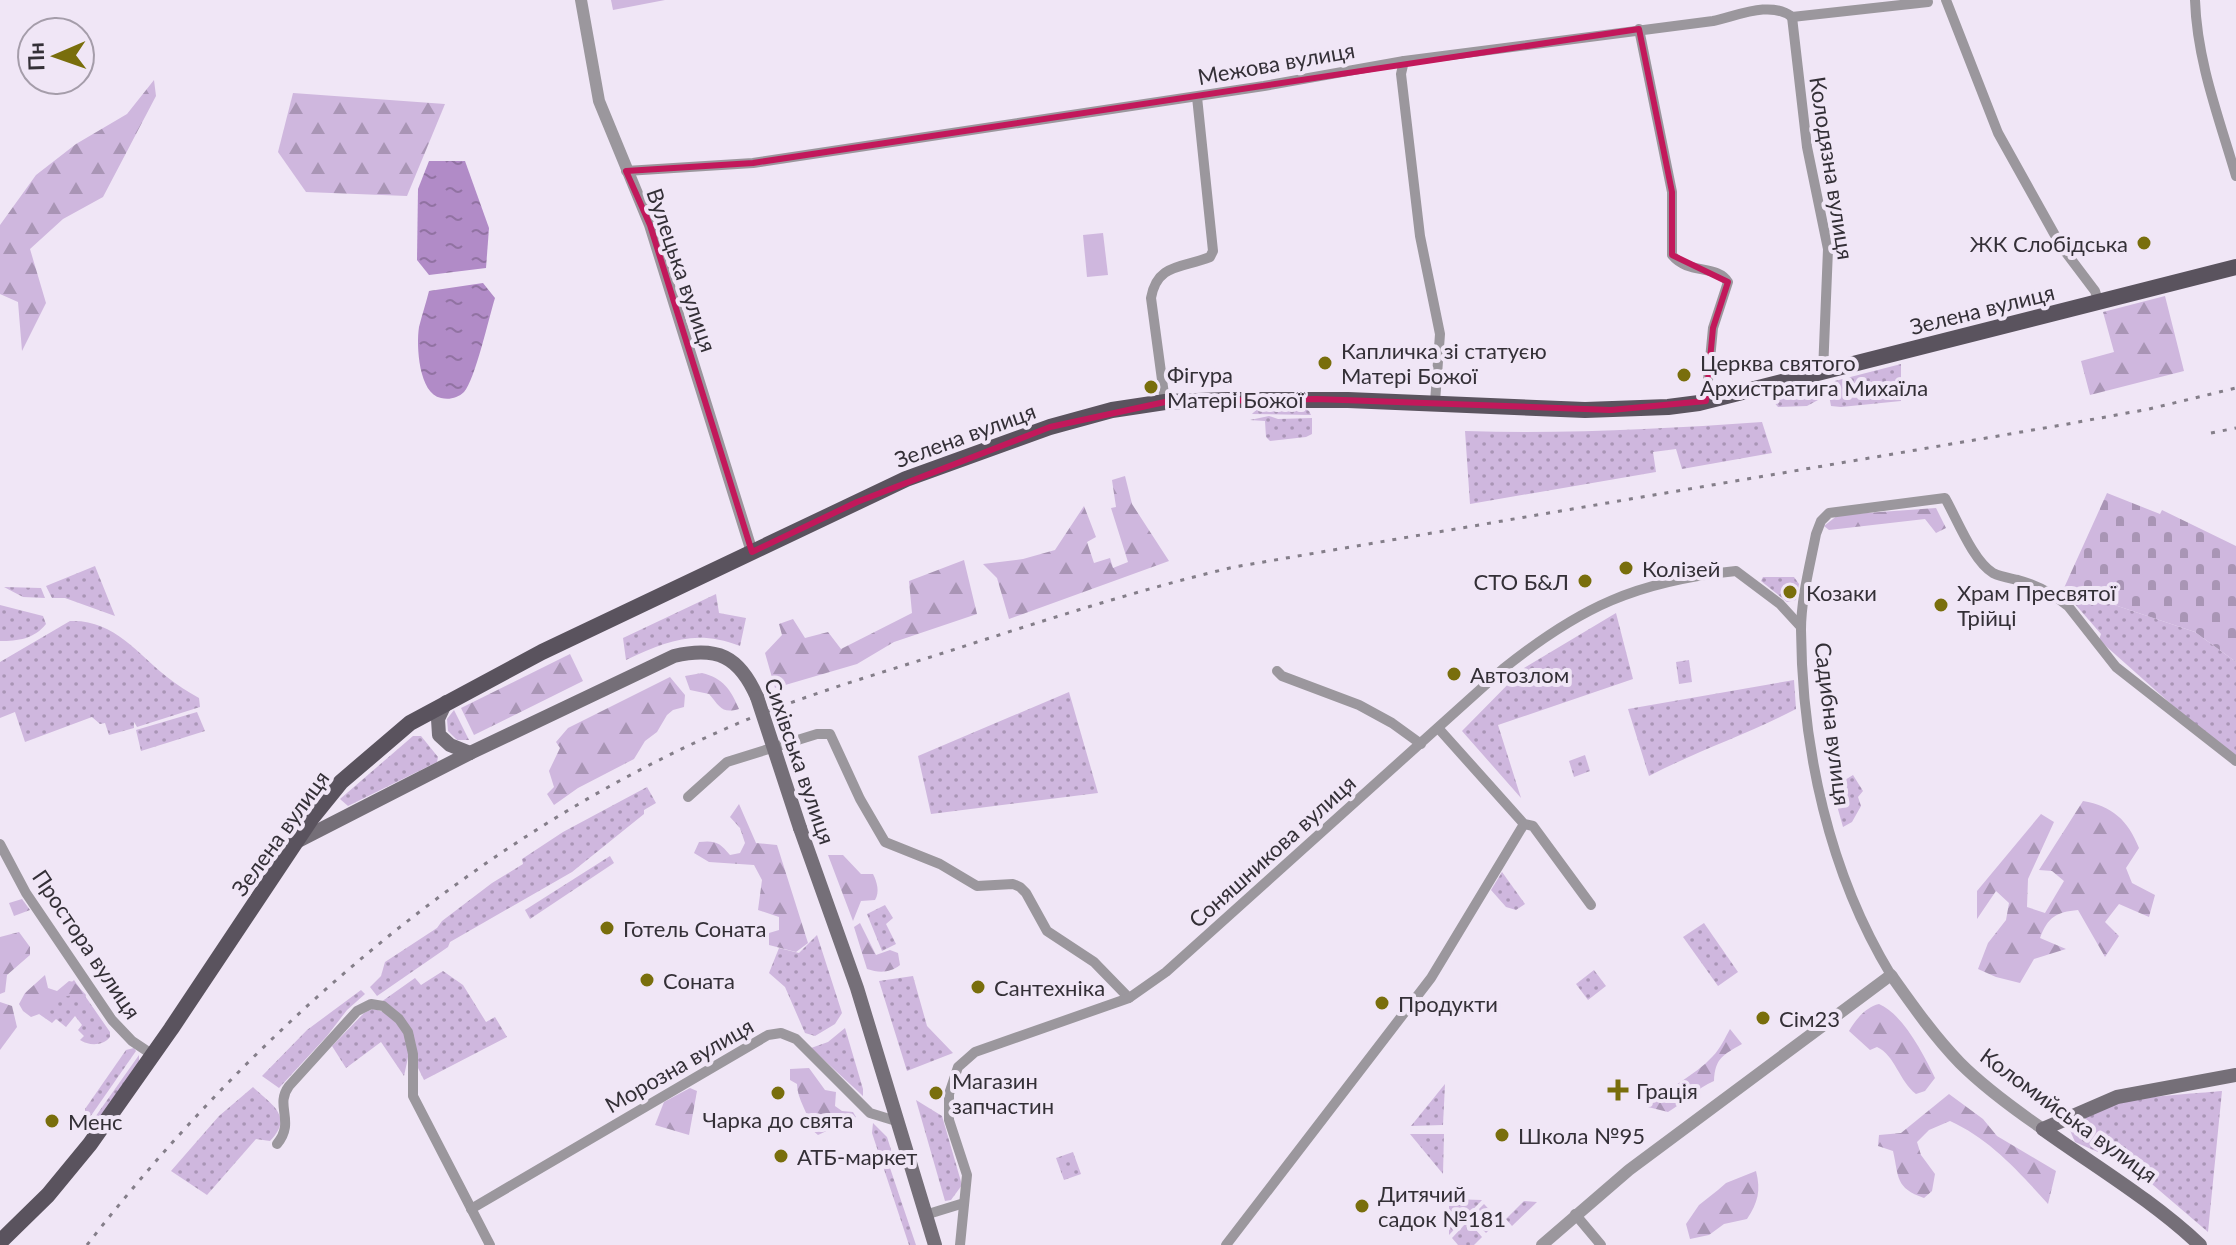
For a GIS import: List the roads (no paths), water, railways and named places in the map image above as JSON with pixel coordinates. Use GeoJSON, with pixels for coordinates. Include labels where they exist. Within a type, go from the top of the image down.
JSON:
{"type":"FeatureCollection","features":[{"type":"Feature","properties":{"kind":"main road","name":"Зелена вулиця"},"geometry":{"type":"LineString","coordinates":[[0,1242],[70,1169],[153,1055],[311,819],[341,782],[410,723],[542,652],[906,479],[1081,417],[1165,402],[1316,399],[1611,410],[1706,401],[2236,267]]}},
{"type":"Feature","properties":{"kind":"main road","name":"Сихівська вулиця"},"geometry":{"type":"LineString","coordinates":[[298,841],[470,753],[674,656],[692,652],[712,653],[731,660],[741,668],[757,697],[857,988],[935,1245]]}},
{"type":"Feature","properties":{"kind":"main road"},"geometry":{"type":"LineString","coordinates":[[446,702],[438,719],[439,735],[450,745],[470,753]]}},
{"type":"Feature","properties":{"kind":"main road"},"geometry":{"type":"LineString","coordinates":[[2043,1129],[2117,1097],[2236,1075]]}},
{"type":"Feature","properties":{"kind":"main road","name":"Коломийська вулиця"},"geometry":{"type":"LineString","coordinates":[[2043,1129],[2104,1173],[2143,1196],[2200,1245]]}},
{"type":"Feature","properties":{"kind":"street","name":"Вулецька вулиця"},"geometry":{"type":"LineString","coordinates":[[581,0],[599,101],[650,225],[752,552]]}},
{"type":"Feature","properties":{"kind":"street"},"geometry":{"type":"LineString","coordinates":[[1946,0],[1998,133],[2061,246],[2095,291],[2099,303]]}},
{"type":"Feature","properties":{"kind":"street"},"geometry":{"type":"LineString","coordinates":[[2195,0],[2196,28],[2214,107],[2236,176]]}},
{"type":"Feature","properties":{"kind":"street","name":"Межова вулиця"},"geometry":{"type":"LineString","coordinates":[[626,171],[753,163],[1197,97],[1404,61],[1713,21],[1739,12],[1769,8],[1786,11],[1792,17],[1928,2]]}},
{"type":"Feature","properties":{"kind":"street","name":"Колодязна вулиця"},"geometry":{"type":"LineString","coordinates":[[1792,17],[1807,147],[1829,256],[1823,372]]}},
{"type":"Feature","properties":{"kind":"street"},"geometry":{"type":"LineString","coordinates":[[1639,29],[1672,192],[1672,255],[1683,266],[1721,273],[1728,282],[1713,328],[1706,401]]}},
{"type":"Feature","properties":{"kind":"street"},"geometry":{"type":"LineString","coordinates":[[1404,61],[1401,66],[1402,79],[1420,236],[1440,334],[1435,402]]}},
{"type":"Feature","properties":{"kind":"street"},"geometry":{"type":"LineString","coordinates":[[1165,402],[1151,298],[1153,287],[1166,272],[1210,257],[1213,251],[1197,97]]}},
{"type":"Feature","properties":{"kind":"street","name":"Садибна вулиця"},"geometry":{"type":"LineString","coordinates":[[1891,975],[1857,911],[1828,829],[1809,730],[1801,627],[1818,527],[1829,513],[1945,498],[1986,568],[2000,576],[2034,585],[2058,598],[2068,606],[2116,667],[2236,761]]}},
{"type":"Feature","properties":{"kind":"street","name":"Соняшникова вулиця"},"geometry":{"type":"LineString","coordinates":[[960,1245],[967,1175],[949,1120],[949,1094],[958,1067],[975,1052],[1129,998],[1166,972],[1503,669],[1552,632],[1609,599],[1647,587],[1736,571],[1780,604],[1801,627]]}},
{"type":"Feature","properties":{"kind":"street"},"geometry":{"type":"LineString","coordinates":[[1277,671],[1282,676],[1359,705],[1421,744]]}},
{"type":"Feature","properties":{"kind":"street"},"geometry":{"type":"LineString","coordinates":[[1439,729],[1524,824],[1533,826],[1591,905]]}},
{"type":"Feature","properties":{"kind":"street"},"geometry":{"type":"LineString","coordinates":[[688,797],[727,762],[817,734],[830,734],[860,799],[885,842],[940,864],[977,886],[1013,884],[1020,887],[1047,931],[1094,962],[1129,998]]}},
{"type":"Feature","properties":{"kind":"street"},"geometry":{"type":"LineString","coordinates":[[1226,1245],[1431,978],[1524,824]]}},
{"type":"Feature","properties":{"kind":"street","name":"Простора вулиця"},"geometry":{"type":"LineString","coordinates":[[0,844],[26,893],[112,1020],[132,1041],[153,1055]]}},
{"type":"Feature","properties":{"kind":"street"},"geometry":{"type":"LineString","coordinates":[[1542,1245],[1575,1214],[1670,1139],[1891,975]]}},
{"type":"Feature","properties":{"kind":"street","name":"Коломийська вулиця"},"geometry":{"type":"LineString","coordinates":[[1891,975],[1919,1015],[1962,1065],[2043,1129]]}},
{"type":"Feature","properties":{"kind":"street"},"geometry":{"type":"LineString","coordinates":[[277,1144],[287,1126],[284,1093],[364,1006],[383,1006],[399,1019],[408,1032],[413,1054],[413,1096],[490,1245]]}},
{"type":"Feature","properties":{"kind":"street","name":"Морозна вулиця"},"geometry":{"type":"LineString","coordinates":[[471,1209],[768,1035],[781,1033],[796,1039],[870,1113],[896,1121]]}},
{"type":"Feature","properties":{"kind":"street"},"geometry":{"type":"LineString","coordinates":[[925,1215],[964,1203]]}},
{"type":"Feature","properties":{"kind":"street"},"geometry":{"type":"LineString","coordinates":[[1575,1214],[1601,1245]]}},
{"type":"Feature","properties":{"kind":"water"},"geometry":{"type":"Polygon","coordinates":[[[429,161],[465,161],[489,228],[486,268],[429,275],[417,260],[418,189],[429,161]]]}},
{"type":"Feature","properties":{"kind":"water"},"geometry":{"type":"Polygon","coordinates":[[[483,283],[495,298],[473,375],[462,394],[441,398],[428,388],[419,357],[419,327],[429,291],[483,283]]]}},
{"type":"Feature","properties":{"kind":"railway"},"geometry":{"type":"LineString","coordinates":[[87,1245],[152,1166],[222,1089],[296,1016],[374,948],[457,884],[543,826],[632,774],[755,716],[1069,613],[1234,567],[2062,425],[2149,409],[2236,388]]}},
{"type":"Feature","properties":{"kind":"railway"},"geometry":{"type":"LineString","coordinates":[[2211,433],[2236,428]]}},
{"type":"Feature","properties":{"kind":"place","name":"ЖК Слобідська"},"geometry":{"type":"Point","coordinates":[2144,243]}},
{"type":"Feature","properties":{"kind":"place","name":"Капличка зі статуєю Матері Божої"},"geometry":{"type":"Point","coordinates":[1325,363]}},
{"type":"Feature","properties":{"kind":"place","name":"Церква святого Архистратига Михаїла"},"geometry":{"type":"Point","coordinates":[1684,375]}},
{"type":"Feature","properties":{"kind":"place","name":"Фігура Матері Божої"},"geometry":{"type":"Point","coordinates":[1151,387]}},
{"type":"Feature","properties":{"kind":"place","name":"Колізей"},"geometry":{"type":"Point","coordinates":[1626,568]}},
{"type":"Feature","properties":{"kind":"place","name":"СТО Б&Л"},"geometry":{"type":"Point","coordinates":[1585,581]}},
{"type":"Feature","properties":{"kind":"place","name":"Козаки"},"geometry":{"type":"Point","coordinates":[1790,592]}},
{"type":"Feature","properties":{"kind":"place","name":"Храм Пресвятої Трійці"},"geometry":{"type":"Point","coordinates":[1941,605]}},
{"type":"Feature","properties":{"kind":"place","name":"Автозлом"},"geometry":{"type":"Point","coordinates":[1454,674]}},
{"type":"Feature","properties":{"kind":"place","name":"Готель Соната"},"geometry":{"type":"Point","coordinates":[607,928]}},
{"type":"Feature","properties":{"kind":"place","name":"Соната"},"geometry":{"type":"Point","coordinates":[647,980]}},
{"type":"Feature","properties":{"kind":"place","name":"Сантехніка"},"geometry":{"type":"Point","coordinates":[978,987]}},
{"type":"Feature","properties":{"kind":"place","name":"Продукти"},"geometry":{"type":"Point","coordinates":[1382,1003]}},
{"type":"Feature","properties":{"kind":"place","name":"Сім23"},"geometry":{"type":"Point","coordinates":[1763,1018]}},
{"type":"Feature","properties":{"kind":"place","name":"Грація"},"geometry":{"type":"Point","coordinates":[1618,1090]}},
{"type":"Feature","properties":{"kind":"place","name":"Чарка до свята"},"geometry":{"type":"Point","coordinates":[778,1093]}},
{"type":"Feature","properties":{"kind":"place","name":"Магазин запчастин"},"geometry":{"type":"Point","coordinates":[936,1093]}},
{"type":"Feature","properties":{"kind":"place","name":"Менс"},"geometry":{"type":"Point","coordinates":[52,1121]}},
{"type":"Feature","properties":{"kind":"place","name":"Школа №95"},"geometry":{"type":"Point","coordinates":[1502,1135]}},
{"type":"Feature","properties":{"kind":"place","name":"АТБ-маркет"},"geometry":{"type":"Point","coordinates":[781,1156]}},
{"type":"Feature","properties":{"kind":"place","name":"Дитячий садок №181"},"geometry":{"type":"Point","coordinates":[1362,1206]}}]}
